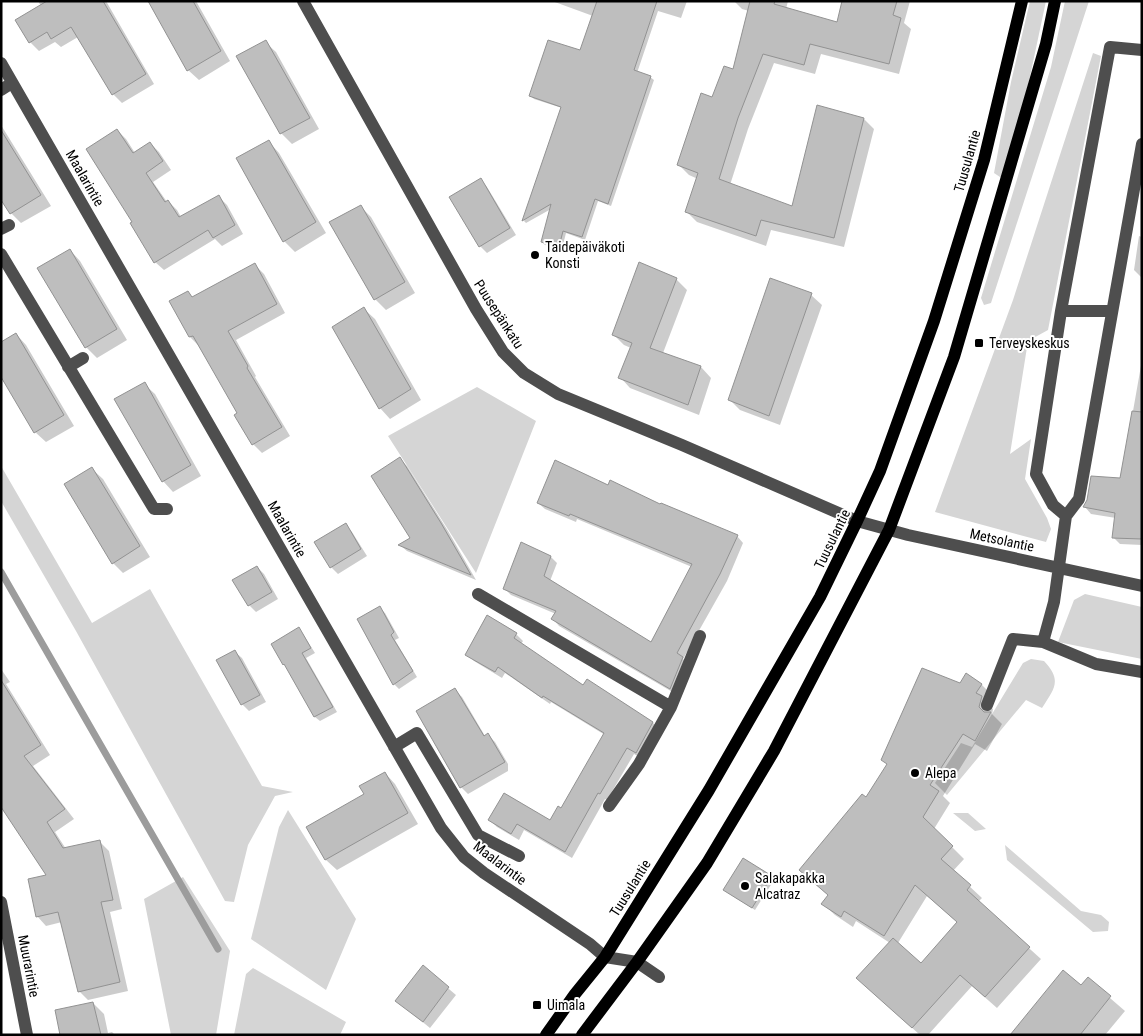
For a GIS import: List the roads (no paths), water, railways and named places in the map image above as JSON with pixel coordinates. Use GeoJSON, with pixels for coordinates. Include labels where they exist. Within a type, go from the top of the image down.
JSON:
{"type":"FeatureCollection","features":[{"type":"Feature","properties":{"kind":"main road","name":"Tuusulantie"},"geometry":{"type":"LineString","coordinates":[[546,1035],[575,994],[605,957],[718,774],[820,597],[857,522],[880,471],[934,322],[984,160],[1022,1]]}},
{"type":"Feature","properties":{"kind":"main road"},"geometry":{"type":"LineString","coordinates":[[582,1035],[637,962],[707,863],[774,751],[889,530],[954,357],[1046,44],[1055,1]]}},
{"type":"Feature","properties":{"kind":"street","name":"Puusepänkatu"},"geometry":{"type":"LineString","coordinates":[[303,1],[476,309],[503,352],[524,373],[558,394],[682,445],[857,522]]}},
{"type":"Feature","properties":{"kind":"street"},"geometry":{"type":"LineString","coordinates":[[1066,516],[1053,505],[1036,474],[1061,310],[1110,47],[1142,50]]}},
{"type":"Feature","properties":{"kind":"street","name":"Maalarintie"},"geometry":{"type":"LineString","coordinates":[[1,63],[7,86],[306,590],[441,828],[464,857],[484,873],[590,944],[605,957]]}},
{"type":"Feature","properties":{"kind":"street"},"geometry":{"type":"LineString","coordinates":[[1043,642],[1054,602],[1066,516],[1079,499],[1142,144]]}},
{"type":"Feature","properties":{"kind":"street"},"geometry":{"type":"LineString","coordinates":[[1,254],[154,509],[167,509]]}},
{"type":"Feature","properties":{"kind":"street"},"geometry":{"type":"LineString","coordinates":[[1061,310],[1112,311]]}},
{"type":"Feature","properties":{"kind":"street"},"geometry":{"type":"LineString","coordinates":[[68,367],[82,358]]}},
{"type":"Feature","properties":{"kind":"street","name":"Metsolantie"},"geometry":{"type":"LineString","coordinates":[[857,522],[1142,586]]}},
{"type":"Feature","properties":{"kind":"street"},"geometry":{"type":"LineString","coordinates":[[478,594],[671,707]]}},
{"type":"Feature","properties":{"kind":"street"},"geometry":{"type":"LineString","coordinates":[[610,806],[639,764],[671,707],[700,636]]}},
{"type":"Feature","properties":{"kind":"street"},"geometry":{"type":"LineString","coordinates":[[986,705],[1013,639],[1043,642],[1096,664],[1142,672]]}},
{"type":"Feature","properties":{"kind":"street"},"geometry":{"type":"LineString","coordinates":[[394,747],[417,733],[478,835],[519,856]]}},
{"type":"Feature","properties":{"kind":"street","name":"Muurarintie"},"geometry":{"type":"LineString","coordinates":[[1,902],[27,1035]]}},
{"type":"Feature","properties":{"kind":"street"},"geometry":{"type":"LineString","coordinates":[[605,957],[637,962],[659,977]]}},
{"type":"Feature","properties":{"kind":"waterway"},"geometry":{"type":"LineString","coordinates":[[1,572],[218,949]]}},
{"type":"Feature","properties":{"kind":"place","name":"Taidepäiväkoti Konsti"},"geometry":{"type":"Point","coordinates":[535,255]}},
{"type":"Feature","properties":{"kind":"place","name":"Terveyskeskus"},"geometry":{"type":"Point","coordinates":[979,343]}},
{"type":"Feature","properties":{"kind":"place","name":"Alepa"},"geometry":{"type":"Point","coordinates":[915,773]}},
{"type":"Feature","properties":{"kind":"place","name":"Salakapakka Alcatraz"},"geometry":{"type":"Point","coordinates":[745,886]}},
{"type":"Feature","properties":{"kind":"place","name":"Uimala"},"geometry":{"type":"Point","coordinates":[537,1005]}}]}
